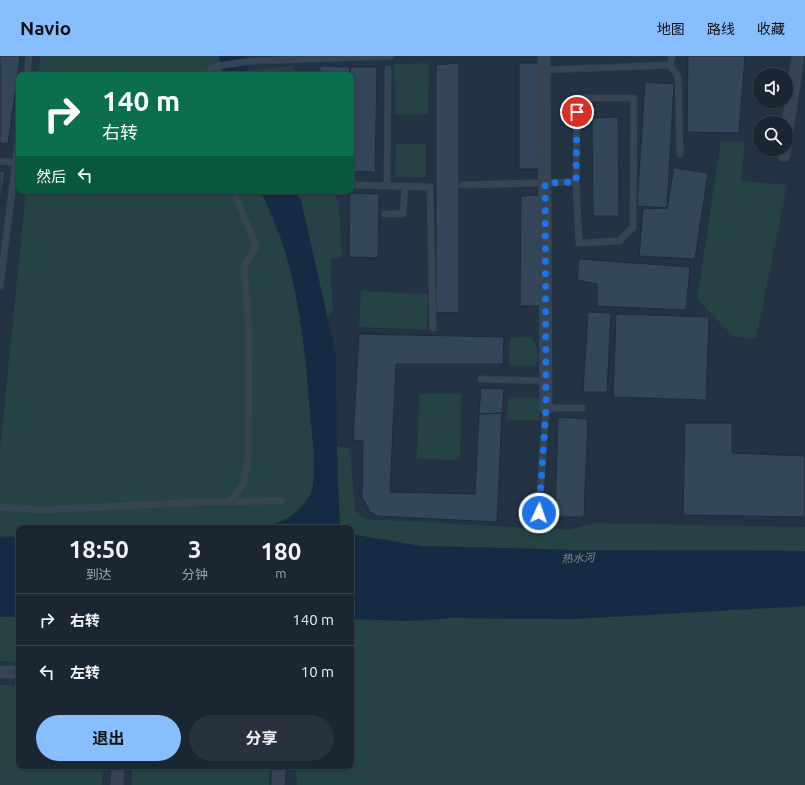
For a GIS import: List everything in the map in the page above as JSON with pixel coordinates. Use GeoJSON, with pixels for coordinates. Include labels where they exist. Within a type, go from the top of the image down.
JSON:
{"type":"FeatureCollection","features":[{"type":"Feature","properties":{"kind":"street"},"geometry":{"type":"LineString","coordinates":[[544,56],[546,408]]}},
{"type":"Feature","properties":{"kind":"street"},"geometry":{"type":"LineString","coordinates":[[789,116],[798,56]]}},
{"type":"Feature","properties":{"kind":"street"},"geometry":{"type":"LineString","coordinates":[[0,672],[16,672]]}},
{"type":"Feature","properties":{"kind":"street"},"geometry":{"type":"LineString","coordinates":[[117,785],[118,769]]}},
{"type":"Feature","properties":{"kind":"street"},"geometry":{"type":"LineString","coordinates":[[278,785],[279,769]]}},
{"type":"Feature","properties":{"kind":"lane"},"geometry":{"type":"LineString","coordinates":[[27,72],[29,56]]}},
{"type":"Feature","properties":{"kind":"lane"},"geometry":{"type":"LineString","coordinates":[[209,72],[216,66],[252,61],[391,56]]}},
{"type":"Feature","properties":{"kind":"lane"},"geometry":{"type":"LineString","coordinates":[[672,56],[670,65],[678,76],[680,154]]}},
{"type":"Feature","properties":{"kind":"lane"},"geometry":{"type":"LineString","coordinates":[[544,70],[670,65]]}},
{"type":"Feature","properties":{"kind":"lane"},"geometry":{"type":"LineString","coordinates":[[387,186],[388,69]]}},
{"type":"Feature","properties":{"kind":"lane"},"geometry":{"type":"LineString","coordinates":[[577,98],[634,98],[633,227],[619,241],[579,243],[576,182],[577,98]]}},
{"type":"Feature","properties":{"kind":"lane"},"geometry":{"type":"LineString","coordinates":[[0,286],[16,156]]}},
{"type":"Feature","properties":{"kind":"lane"},"geometry":{"type":"LineString","coordinates":[[0,161],[15,163]]}},
{"type":"Feature","properties":{"kind":"lane"},"geometry":{"type":"LineString","coordinates":[[462,185],[576,182]]}},
{"type":"Feature","properties":{"kind":"lane"},"geometry":{"type":"LineString","coordinates":[[354,185],[430,187],[433,328]]}},
{"type":"Feature","properties":{"kind":"lane"},"geometry":{"type":"LineString","coordinates":[[385,214],[403,214],[405,187]]}},
{"type":"Feature","properties":{"kind":"lane"},"geometry":{"type":"LineString","coordinates":[[230,502],[243,484],[248,460],[249,334],[244,265],[256,247],[235,194]]}},
{"type":"Feature","properties":{"kind":"lane"},"geometry":{"type":"LineString","coordinates":[[481,379],[546,381]]}},
{"type":"Feature","properties":{"kind":"lane"},"geometry":{"type":"LineString","coordinates":[[539,513],[546,408],[582,408]]}},
{"type":"Feature","properties":{"kind":"lane"},"geometry":{"type":"LineString","coordinates":[[0,507],[41,510],[281,501]]}},
{"type":"Feature","properties":{"kind":"green space"},"geometry":{"type":"Polygon","coordinates":[[[41,56],[219,56],[222,72],[38,72],[41,56]]]}},
{"type":"Feature","properties":{"kind":"green space"},"geometry":{"type":"Polygon","coordinates":[[[429,63],[428,114],[395,115],[394,64],[429,63]]]}},
{"type":"Feature","properties":{"kind":"green space"},"geometry":{"type":"Polygon","coordinates":[[[292,66],[295,72],[248,72],[248,70],[292,66]]]}},
{"type":"Feature","properties":{"kind":"green space"},"geometry":{"type":"Polygon","coordinates":[[[721,141],[745,142],[741,181],[787,185],[756,339],[734,337],[697,299],[721,141]]]}},
{"type":"Feature","properties":{"kind":"green space"},"geometry":{"type":"Polygon","coordinates":[[[396,144],[426,144],[426,177],[395,176],[396,144]]]}},
{"type":"Feature","properties":{"kind":"green space"},"geometry":{"type":"Polygon","coordinates":[[[26,194],[262,194],[280,239],[295,288],[306,360],[312,427],[314,456],[311,493],[290,517],[270,525],[16,525],[16,536],[0,536],[0,449],[26,194]]]}},
{"type":"Feature","properties":{"kind":"green space"},"geometry":{"type":"Polygon","coordinates":[[[298,194],[329,194],[335,195],[339,204],[342,257],[330,259],[333,309],[328,319],[301,201],[298,194]]]}},
{"type":"Feature","properties":{"kind":"green space"},"geometry":{"type":"Polygon","coordinates":[[[361,291],[428,294],[427,330],[359,327],[361,291]]]}},
{"type":"Feature","properties":{"kind":"green space"},"geometry":{"type":"Polygon","coordinates":[[[532,337],[538,352],[534,366],[509,365],[510,338],[532,337]]]}},
{"type":"Feature","properties":{"kind":"green space"},"geometry":{"type":"Polygon","coordinates":[[[419,394],[462,394],[460,460],[417,459],[419,394]]]}},
{"type":"Feature","properties":{"kind":"green space"},"geometry":{"type":"Polygon","coordinates":[[[508,397],[540,398],[540,420],[507,420],[508,397]]]}},
{"type":"Feature","properties":{"kind":"green space"},"geometry":{"type":"Polygon","coordinates":[[[337,446],[350,449],[355,510],[365,519],[568,530],[594,523],[805,527],[805,551],[573,550],[421,546],[354,536],[354,525],[340,525],[337,446]]]}},
{"type":"Feature","properties":{"kind":"green space"},"geometry":{"type":"Polygon","coordinates":[[[805,606],[805,785],[297,785],[296,769],[354,769],[354,619],[408,621],[452,618],[573,619],[805,606]]]}},
{"type":"Feature","properties":{"kind":"green space"},"geometry":{"type":"Polygon","coordinates":[[[0,617],[16,617],[16,661],[0,661],[0,617]]]}},
{"type":"Feature","properties":{"kind":"green space"},"geometry":{"type":"Polygon","coordinates":[[[0,685],[16,685],[16,769],[103,769],[102,785],[0,785],[0,685]]]}},
{"type":"Feature","properties":{"kind":"green space"},"geometry":{"type":"Polygon","coordinates":[[[132,769],[269,769],[269,785],[132,785],[132,769]]]}},
{"type":"Feature","properties":{"kind":"water"},"geometry":{"type":"Polygon","coordinates":[[[219,56],[245,56],[248,72],[222,72],[219,56]]]}},
{"type":"Feature","properties":{"kind":"water"},"geometry":{"type":"Polygon","coordinates":[[[262,194],[298,194],[301,201],[336,356],[337,478],[340,525],[270,525],[284,520],[302,507],[311,493],[314,479],[313,449],[302,331],[294,286],[282,241],[262,194]]]}},
{"type":"Feature","properties":{"kind":"water","name":"热水河"},"geometry":{"type":"Polygon","coordinates":[[[354,535],[421,546],[573,550],[805,551],[805,606],[573,619],[452,618],[408,621],[354,619],[354,535]]]}},
{"type":"Feature","properties":{"kind":"water"},"geometry":{"type":"Polygon","coordinates":[[[16,537],[16,617],[0,617],[0,538],[16,537]]]}},
{"type":"Feature","properties":{"kind":"building"},"geometry":{"type":"Polygon","coordinates":[[[0,56],[20,56],[18,72],[16,72],[16,85],[8,144],[0,143],[0,56]]]}},
{"type":"Feature","properties":{"kind":"building"},"geometry":{"type":"Polygon","coordinates":[[[688,56],[745,56],[739,133],[687,132],[688,56]]]}},
{"type":"Feature","properties":{"kind":"building"},"geometry":{"type":"Polygon","coordinates":[[[459,63],[459,313],[436,312],[436,65],[459,63]]]}},
{"type":"Feature","properties":{"kind":"building"},"geometry":{"type":"Polygon","coordinates":[[[519,63],[539,63],[541,169],[519,169],[519,63]]]}},
{"type":"Feature","properties":{"kind":"building"},"geometry":{"type":"Polygon","coordinates":[[[320,66],[350,67],[350,72],[320,72],[320,66]]]}},
{"type":"Feature","properties":{"kind":"building"},"geometry":{"type":"Polygon","coordinates":[[[350,67],[377,67],[375,172],[354,171],[354,72],[350,72],[350,67]]]}},
{"type":"Feature","properties":{"kind":"building"},"geometry":{"type":"Polygon","coordinates":[[[645,82],[674,84],[667,208],[637,206],[645,82]]]}},
{"type":"Feature","properties":{"kind":"building"},"geometry":{"type":"Polygon","coordinates":[[[618,117],[619,216],[593,216],[592,118],[618,117]]]}},
{"type":"Feature","properties":{"kind":"building"},"geometry":{"type":"Polygon","coordinates":[[[674,168],[708,173],[695,259],[639,256],[643,209],[667,208],[674,168]]]}},
{"type":"Feature","properties":{"kind":"building"},"geometry":{"type":"Polygon","coordinates":[[[0,171],[5,172],[0,206],[0,171]]]}},
{"type":"Feature","properties":{"kind":"building"},"geometry":{"type":"Polygon","coordinates":[[[350,194],[379,194],[378,258],[349,257],[350,194]]]}},
{"type":"Feature","properties":{"kind":"building"},"geometry":{"type":"Polygon","coordinates":[[[540,195],[540,306],[520,306],[521,196],[540,195]]]}},
{"type":"Feature","properties":{"kind":"building"},"geometry":{"type":"Polygon","coordinates":[[[579,259],[690,267],[686,310],[597,306],[597,284],[577,280],[579,259]]]}},
{"type":"Feature","properties":{"kind":"building"},"geometry":{"type":"Polygon","coordinates":[[[588,312],[611,313],[607,392],[583,392],[588,312]]]}},
{"type":"Feature","properties":{"kind":"building"},"geometry":{"type":"Polygon","coordinates":[[[616,314],[709,317],[706,400],[613,397],[616,314]]]}},
{"type":"Feature","properties":{"kind":"building"},"geometry":{"type":"Polygon","coordinates":[[[359,334],[504,337],[503,364],[396,364],[390,492],[475,494],[479,414],[502,413],[497,522],[377,516],[370,512],[362,497],[363,441],[353,440],[359,334]]]}},
{"type":"Feature","properties":{"kind":"building"},"geometry":{"type":"Polygon","coordinates":[[[481,388],[504,389],[502,413],[479,414],[481,388]]]}},
{"type":"Feature","properties":{"kind":"building"},"geometry":{"type":"Polygon","coordinates":[[[558,417],[588,419],[584,517],[555,517],[558,417]]]}},
{"type":"Feature","properties":{"kind":"building"},"geometry":{"type":"Polygon","coordinates":[[[685,423],[732,423],[732,453],[805,456],[805,517],[683,515],[685,423]]]}},
{"type":"Feature","properties":{"kind":"route"},"geometry":{"type":"LineString","coordinates":[[539,513],[546,408],[545,183],[576,182],[577,112]]}}]}
